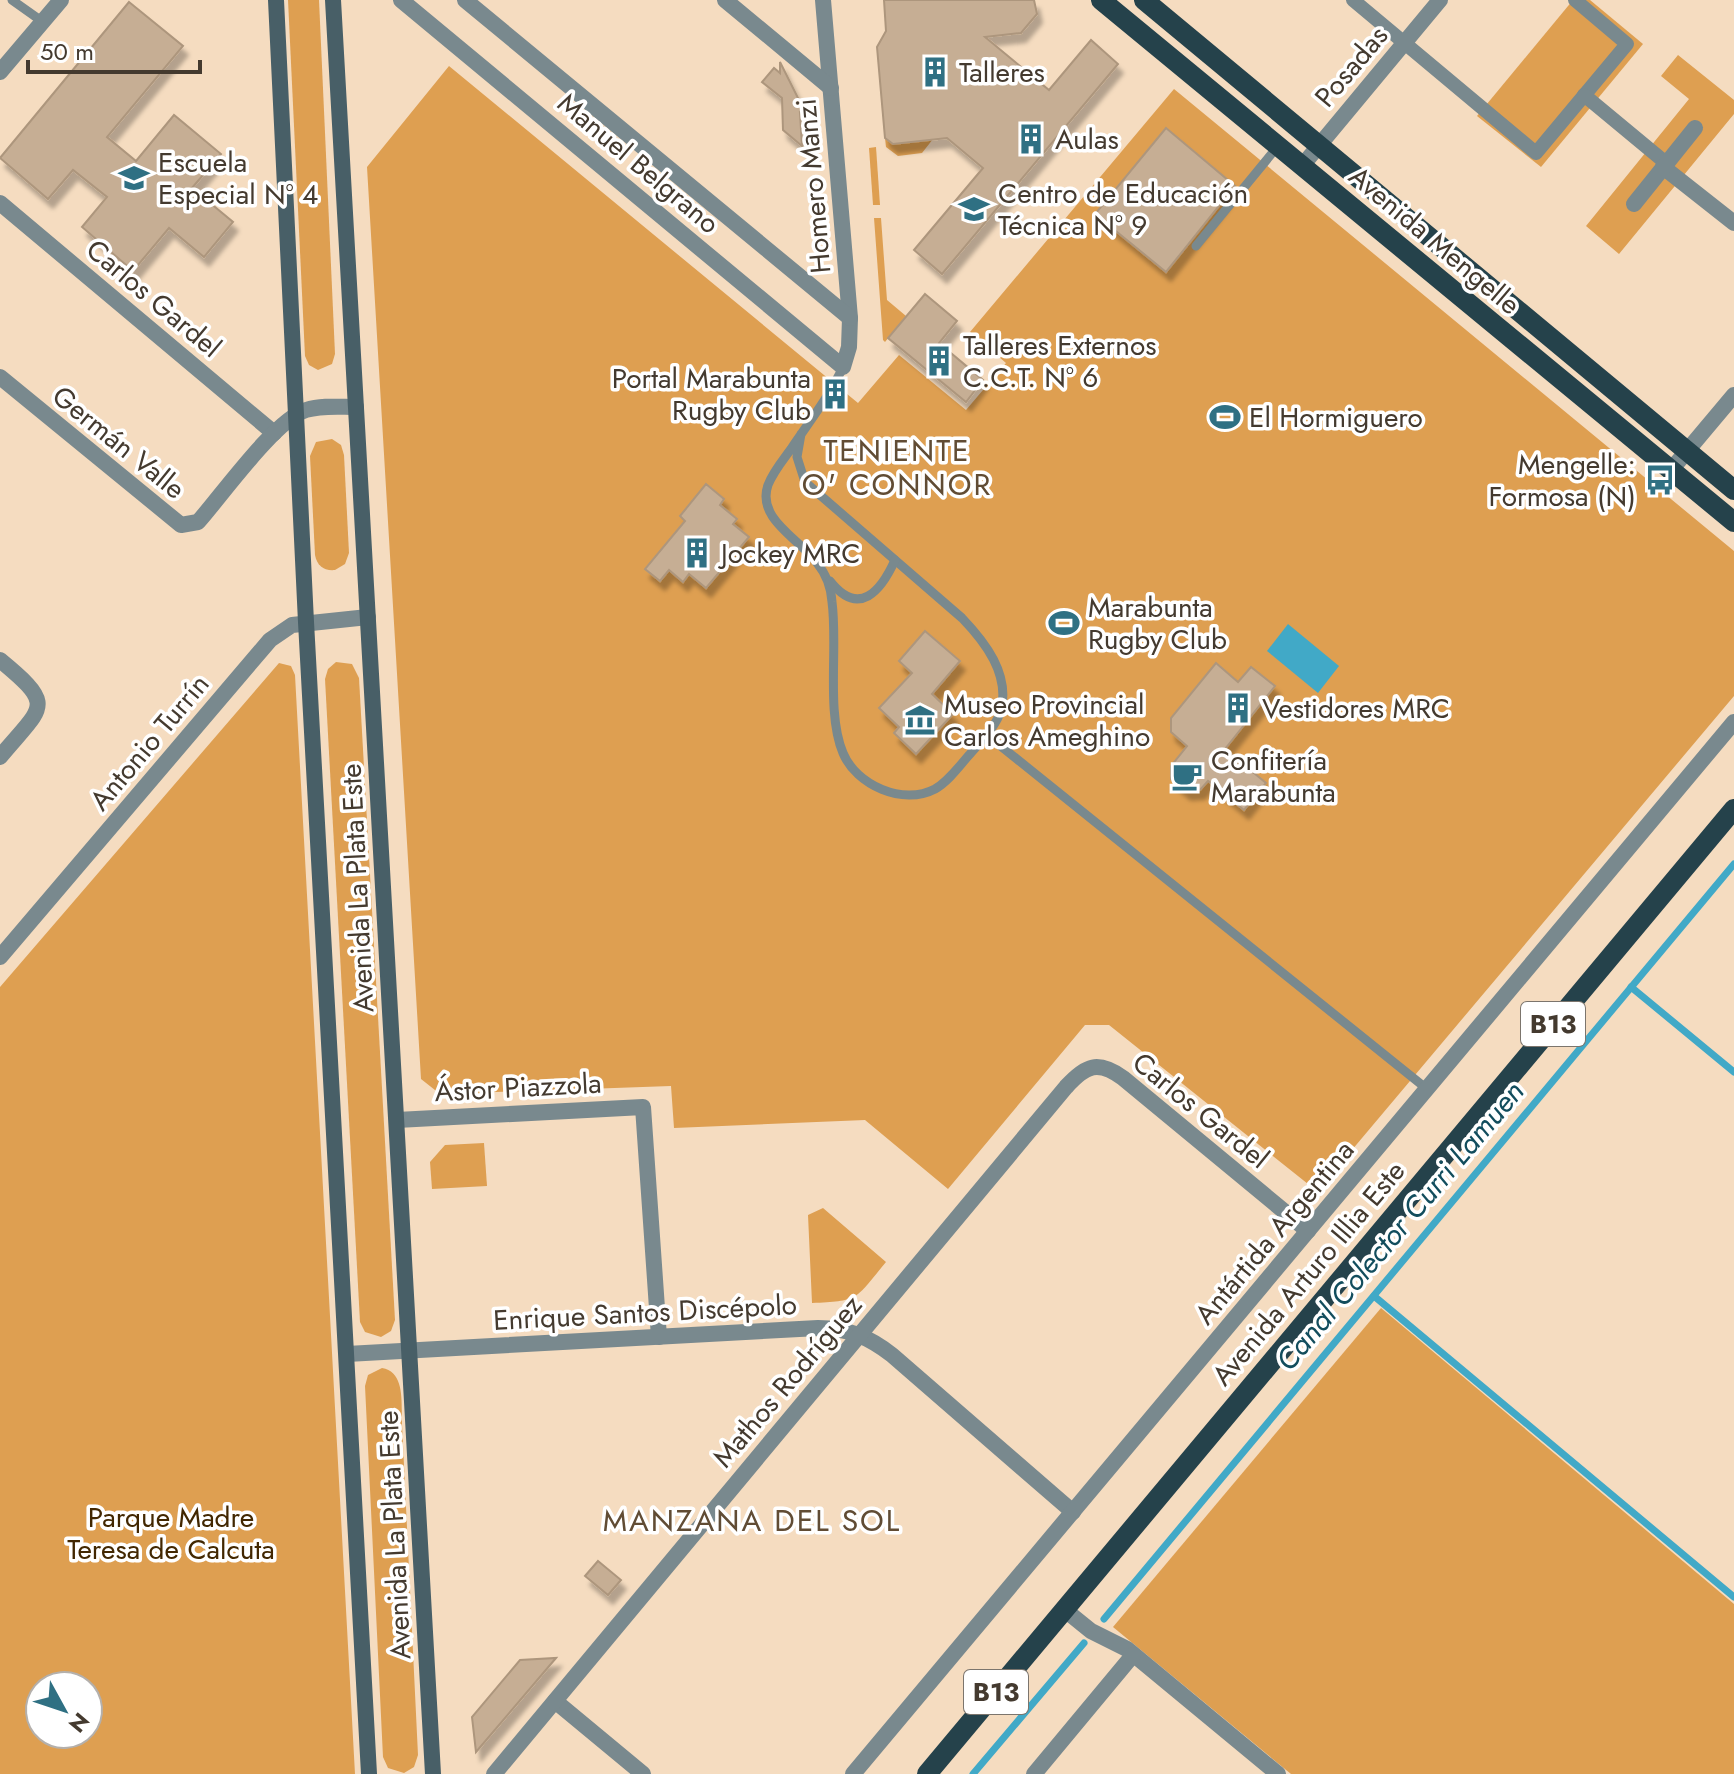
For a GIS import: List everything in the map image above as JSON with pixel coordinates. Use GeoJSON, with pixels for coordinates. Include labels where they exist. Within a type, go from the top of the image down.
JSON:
{"type":"FeatureCollection","features":[{"type":"Feature","properties":{"kind":"main road","name":"Avenida La Plata Este"},"geometry":{"type":"LineString","coordinates":[[276,0],[306,622],[369,1774]]}},
{"type":"Feature","properties":{"kind":"main road","name":"Avenida La Plata Este"},"geometry":{"type":"LineString","coordinates":[[333,0],[433,1774]]}},
{"type":"Feature","properties":{"kind":"main road","name":"Avenida Mengelle"},"geometry":{"type":"LineString","coordinates":[[1101,0],[1734,522]]}},
{"type":"Feature","properties":{"kind":"main road","name":"Avenida Mengelle"},"geometry":{"type":"LineString","coordinates":[[1144,0],[1734,490]]}},
{"type":"Feature","properties":{"kind":"main road","name":"Avenida Arturo Illia Este"},"geometry":{"type":"LineString","coordinates":[[927,1774],[1734,809]]}},
{"type":"Feature","properties":{"kind":"street"},"geometry":{"type":"LineString","coordinates":[[0,72],[61,0]]}},
{"type":"Feature","properties":{"kind":"street","name":"Manuel Belgrano"},"geometry":{"type":"LineString","coordinates":[[401,0],[843,367]]}},
{"type":"Feature","properties":{"kind":"street","name":"Manuel Belgrano"},"geometry":{"type":"LineString","coordinates":[[465,0],[850,318]]}},
{"type":"Feature","properties":{"kind":"street"},"geometry":{"type":"LineString","coordinates":[[725,0],[831,88]]}},
{"type":"Feature","properties":{"kind":"street","name":"Homero Manzi"},"geometry":{"type":"LineString","coordinates":[[823,0],[850,318],[849,347],[843,367]]}},
{"type":"Feature","properties":{"kind":"street"},"geometry":{"type":"LineString","coordinates":[[1353,0],[1536,153],[1627,44],[1575,0]]}},
{"type":"Feature","properties":{"kind":"street","name":"Posadas"},"geometry":{"type":"LineString","coordinates":[[1302,166],[1440,0]]}},
{"type":"Feature","properties":{"kind":"street"},"geometry":{"type":"LineString","coordinates":[[0,54],[22,46]]}},
{"type":"Feature","properties":{"kind":"street"},"geometry":{"type":"LineString","coordinates":[[1584,95],[1734,223]]}},
{"type":"Feature","properties":{"kind":"street"},"geometry":{"type":"LineString","coordinates":[[1634,204],[1695,128]]}},
{"type":"Feature","properties":{"kind":"street","name":"Carlos Gardel"},"geometry":{"type":"LineString","coordinates":[[0,203],[274,433]]}},
{"type":"Feature","properties":{"kind":"street","name":"Germán Valle"},"geometry":{"type":"LineString","coordinates":[[0,377],[181,525],[198,522],[274,433],[296,414]]}},
{"type":"Feature","properties":{"kind":"street"},"geometry":{"type":"LineString","coordinates":[[1671,470],[1734,395]]}},
{"type":"Feature","properties":{"kind":"street"},"geometry":{"type":"LineString","coordinates":[[296,414],[317,408],[356,407]]}},
{"type":"Feature","properties":{"kind":"street","name":"Antonio Turrín"},"geometry":{"type":"LineString","coordinates":[[0,957],[270,640],[292,625],[368,617]]}},
{"type":"Feature","properties":{"kind":"street"},"geometry":{"type":"LineString","coordinates":[[0,660],[29,684],[39,704],[36,714],[0,757]]}},
{"type":"Feature","properties":{"kind":"street","name":"Antártida Argentina"},"geometry":{"type":"LineString","coordinates":[[853,1774],[1734,722]]}},
{"type":"Feature","properties":{"kind":"street","name":"Carlos Gardel"},"geometry":{"type":"LineString","coordinates":[[1095,1066],[1123,1078],[1308,1231]]}},
{"type":"Feature","properties":{"kind":"street","name":"Mathos Rodríguez"},"geometry":{"type":"LineString","coordinates":[[494,1774],[1066,1087],[1085,1069],[1095,1066]]}},
{"type":"Feature","properties":{"kind":"street","name":"Ástor Piazzola"},"geometry":{"type":"LineString","coordinates":[[397,1120],[643,1107],[659,1337]]}},
{"type":"Feature","properties":{"kind":"street","name":"Enrique Santos Discépolo"},"geometry":{"type":"LineString","coordinates":[[347,1354],[834,1328],[860,1334],[892,1355],[1073,1512]]}},
{"type":"Feature","properties":{"kind":"street"},"geometry":{"type":"LineString","coordinates":[[1065,1610],[1091,1631],[1117,1643],[1133,1655],[1278,1774]]}},
{"type":"Feature","properties":{"kind":"street"},"geometry":{"type":"LineString","coordinates":[[1034,1774],[1133,1655]]}},
{"type":"Feature","properties":{"kind":"street"},"geometry":{"type":"LineString","coordinates":[[555,1701],[643,1774]]}},
{"type":"Feature","properties":{"kind":"lane"},"geometry":{"type":"LineString","coordinates":[[12,0],[43,22]]}},
{"type":"Feature","properties":{"kind":"lane"},"geometry":{"type":"LineString","coordinates":[[1196,246],[1278,146]]}},
{"type":"Feature","properties":{"kind":"lane"},"geometry":{"type":"LineString","coordinates":[[843,367],[831,391],[774,474],[765,498],[773,518],[807,550],[840,592],[862,599],[881,587],[895,560]]}},
{"type":"Feature","properties":{"kind":"lane"},"geometry":{"type":"LineString","coordinates":[[801,434],[797,457],[805,482],[962,618],[985,644],[999,672],[1001,710],[987,735],[936,789],[906,795],[889,792],[862,778],[850,767],[838,738],[833,611],[829,584],[823,572]]}},
{"type":"Feature","properties":{"kind":"lane"},"geometry":{"type":"LineString","coordinates":[[987,735],[1427,1089]]}},
{"type":"Feature","properties":{"kind":"green space"},"geometry":{"type":"Polygon","coordinates":[[[288,0],[319,0],[335,354],[332,364],[318,370],[309,365],[305,356],[288,0]]]}},
{"type":"Feature","properties":{"kind":"green space"},"geometry":{"type":"Polygon","coordinates":[[[1573,0],[1590,0],[1643,44],[1541,167],[1477,116],[1573,0]]]}},
{"type":"Feature","properties":{"kind":"green space"},"geometry":{"type":"Polygon","coordinates":[[[1678,55],[1734,100],[1734,114],[1619,254],[1586,226],[1689,99],[1661,76],[1678,55]]]}},
{"type":"Feature","properties":{"kind":"green space","name":"Marabunta Rugby Club"},"geometry":{"type":"Polygon","coordinates":[[[449,66],[858,403],[899,355],[966,410],[1006,363],[970,332],[1174,89],[1734,551],[1734,696],[1325,1182],[1308,1184],[1109,1025],[1085,1025],[948,1189],[865,1120],[674,1128],[671,1086],[440,1094],[421,1079],[367,167],[449,66]]]}},
{"type":"Feature","properties":{"kind":"green space"},"geometry":{"type":"Polygon","coordinates":[[[885,138],[893,144],[933,139],[922,153],[898,156],[886,147],[885,138]]]}},
{"type":"Feature","properties":{"kind":"green space"},"geometry":{"type":"Polygon","coordinates":[[[876,147],[880,205],[873,205],[869,148],[876,147]]]}},
{"type":"Feature","properties":{"kind":"green space"},"geometry":{"type":"Polygon","coordinates":[[[874,218],[881,218],[887,300],[906,316],[885,342],[883,340],[874,218]]]}},
{"type":"Feature","properties":{"kind":"green space"},"geometry":{"type":"Polygon","coordinates":[[[332,439],[341,445],[344,455],[349,553],[345,564],[335,570],[324,569],[315,555],[310,456],[316,442],[332,439]]]}},
{"type":"Feature","properties":{"kind":"green space"},"geometry":{"type":"Polygon","coordinates":[[[336,662],[352,664],[359,678],[395,1320],[391,1331],[381,1337],[365,1332],[360,1322],[325,679],[328,669],[336,662]]]}},
{"type":"Feature","properties":{"kind":"green space","name":"Parque Madre Teresa de Calcuta"},"geometry":{"type":"Polygon","coordinates":[[[279,663],[291,666],[295,675],[355,1774],[0,1774],[0,987],[279,663]]]}},
{"type":"Feature","properties":{"kind":"green space"},"geometry":{"type":"Polygon","coordinates":[[[484,1143],[487,1186],[432,1189],[430,1162],[445,1145],[484,1143]]]}},
{"type":"Feature","properties":{"kind":"green space"},"geometry":{"type":"Polygon","coordinates":[[[823,1208],[886,1262],[856,1296],[840,1301],[812,1303],[808,1215],[823,1208]]]}},
{"type":"Feature","properties":{"kind":"green space"},"geometry":{"type":"Polygon","coordinates":[[[1381,1308],[1734,1604],[1734,1774],[1291,1774],[1113,1627],[1381,1308]]]}},
{"type":"Feature","properties":{"kind":"green space"},"geometry":{"type":"Polygon","coordinates":[[[382,1368],[390,1371],[399,1382],[402,1399],[418,1755],[414,1767],[404,1773],[388,1768],[383,1757],[365,1386],[368,1375],[382,1368]]]}},
{"type":"Feature","properties":{"kind":"water"},"geometry":{"type":"Polygon","coordinates":[[[1288,624],[1339,666],[1318,693],[1267,651],[1288,624]]]}},
{"type":"Feature","properties":{"kind":"building"},"geometry":{"type":"Polygon","coordinates":[[[884,0],[1034,0],[1037,14],[1021,33],[985,37],[1049,90],[1091,40],[1118,64],[942,274],[914,250],[983,168],[947,138],[893,144],[885,138],[877,47],[886,31],[884,0]]]}},
{"type":"Feature","properties":{"kind":"building"},"geometry":{"type":"Polygon","coordinates":[[[129,2],[183,46],[107,137],[136,161],[174,115],[221,154],[192,188],[233,222],[204,257],[169,228],[133,271],[82,227],[107,197],[73,170],[48,199],[0,158],[129,2]]]}},
{"type":"Feature","properties":{"kind":"building"},"geometry":{"type":"Polygon","coordinates":[[[780,62],[809,120],[800,113],[802,146],[783,130],[782,98],[762,82],[774,68],[780,73],[780,62]]]}},
{"type":"Feature","properties":{"kind":"building"},"geometry":{"type":"Polygon","coordinates":[[[1166,128],[1235,186],[1166,272],[1095,214],[1166,128]]]}},
{"type":"Feature","properties":{"kind":"building","name":"Talleres Externos C.C.T. N° 6"},"geometry":{"type":"Polygon","coordinates":[[[925,294],[957,321],[939,343],[983,380],[966,402],[888,338],[925,294]]]}},
{"type":"Feature","properties":{"kind":"building","name":"Jockey MRC"},"geometry":{"type":"Polygon","coordinates":[[[706,484],[724,499],[720,505],[737,519],[733,524],[749,537],[706,588],[689,574],[683,582],[669,570],[660,581],[645,569],[685,521],[680,516],[706,484]]]}},
{"type":"Feature","properties":{"kind":"building"},"geometry":{"type":"Polygon","coordinates":[[[925,631],[960,661],[932,694],[953,714],[916,754],[894,733],[899,727],[879,708],[912,673],[899,661],[925,631]]]}},
{"type":"Feature","properties":{"kind":"building"},"geometry":{"type":"Polygon","coordinates":[[[1216,663],[1238,682],[1251,667],[1275,686],[1225,749],[1266,783],[1244,810],[1208,781],[1200,790],[1186,791],[1171,779],[1171,766],[1187,746],[1171,732],[1171,718],[1216,663]]]}},
{"type":"Feature","properties":{"kind":"building"},"geometry":{"type":"Polygon","coordinates":[[[598,1561],[621,1580],[608,1595],[585,1576],[598,1561]]]}},
{"type":"Feature","properties":{"kind":"building"},"geometry":{"type":"Polygon","coordinates":[[[556,1658],[476,1752],[472,1717],[520,1660],[556,1658]]]}},
{"type":"Feature","properties":{"kind":"waterway","name":"Canal Colector Curri Lamuen"},"geometry":{"type":"LineString","coordinates":[[1104,1619],[1734,864]]}},
{"type":"Feature","properties":{"kind":"waterway"},"geometry":{"type":"LineString","coordinates":[[1631,987],[1734,1072]]}},
{"type":"Feature","properties":{"kind":"waterway"},"geometry":{"type":"LineString","coordinates":[[1374,1296],[1734,1597]]}},
{"type":"Feature","properties":{"kind":"waterway","name":"Canal Colector Curri Lamuen"},"geometry":{"type":"LineString","coordinates":[[973,1774],[1084,1643]]}},
{"type":"Feature","properties":{"kind":"place","name":"Talleres"},"geometry":{"type":"Point","coordinates":[935,72]}},
{"type":"Feature","properties":{"kind":"place","name":"Aulas"},"geometry":{"type":"Point","coordinates":[1031,139]}},
{"type":"Feature","properties":{"kind":"place","name":"Escuela Especial N° 4"},"geometry":{"type":"Point","coordinates":[134,178]}},
{"type":"Feature","properties":{"kind":"place","name":"Centro de Educación Técnica Nº 9"},"geometry":{"type":"Point","coordinates":[974,209]}},
{"type":"Feature","properties":{"kind":"place","name":"Talleres Externos C.C.T. N° 6"},"geometry":{"type":"Point","coordinates":[939,361]}},
{"type":"Feature","properties":{"kind":"place","name":"Portal Marabunta Rugby Club"},"geometry":{"type":"Point","coordinates":[835,394]}},
{"type":"Feature","properties":{"kind":"place","name":"El Hormiguero"},"geometry":{"type":"Point","coordinates":[1225,417]}},
{"type":"Feature","properties":{"kind":"place","name":"Mengelle: Formosa (N)"},"geometry":{"type":"Point","coordinates":[1660,480]}},
{"type":"Feature","properties":{"kind":"place","name":"Jockey MRC"},"geometry":{"type":"Point","coordinates":[697,553]}},
{"type":"Feature","properties":{"kind":"place","name":"Marabunta Rugby Club"},"geometry":{"type":"Point","coordinates":[1064,623]}},
{"type":"Feature","properties":{"kind":"place","name":"Vestidores MRC"},"geometry":{"type":"Point","coordinates":[1238,708]}},
{"type":"Feature","properties":{"kind":"place","name":"Museo Provincial Carlos Ameghino"},"geometry":{"type":"Point","coordinates":[920,720]}},
{"type":"Feature","properties":{"kind":"place","name":"Confitería Marabunta"},"geometry":{"type":"Point","coordinates":[1187,776]}},
{"type":"Feature","properties":{"kind":"district","name":"TENIENTE O' CONNOR"},"geometry":{"type":"Point","coordinates":[897,468]}},
{"type":"Feature","properties":{"kind":"district","name":"MANZANA DEL SOL"},"geometry":{"type":"Point","coordinates":[752,1521]}}]}
